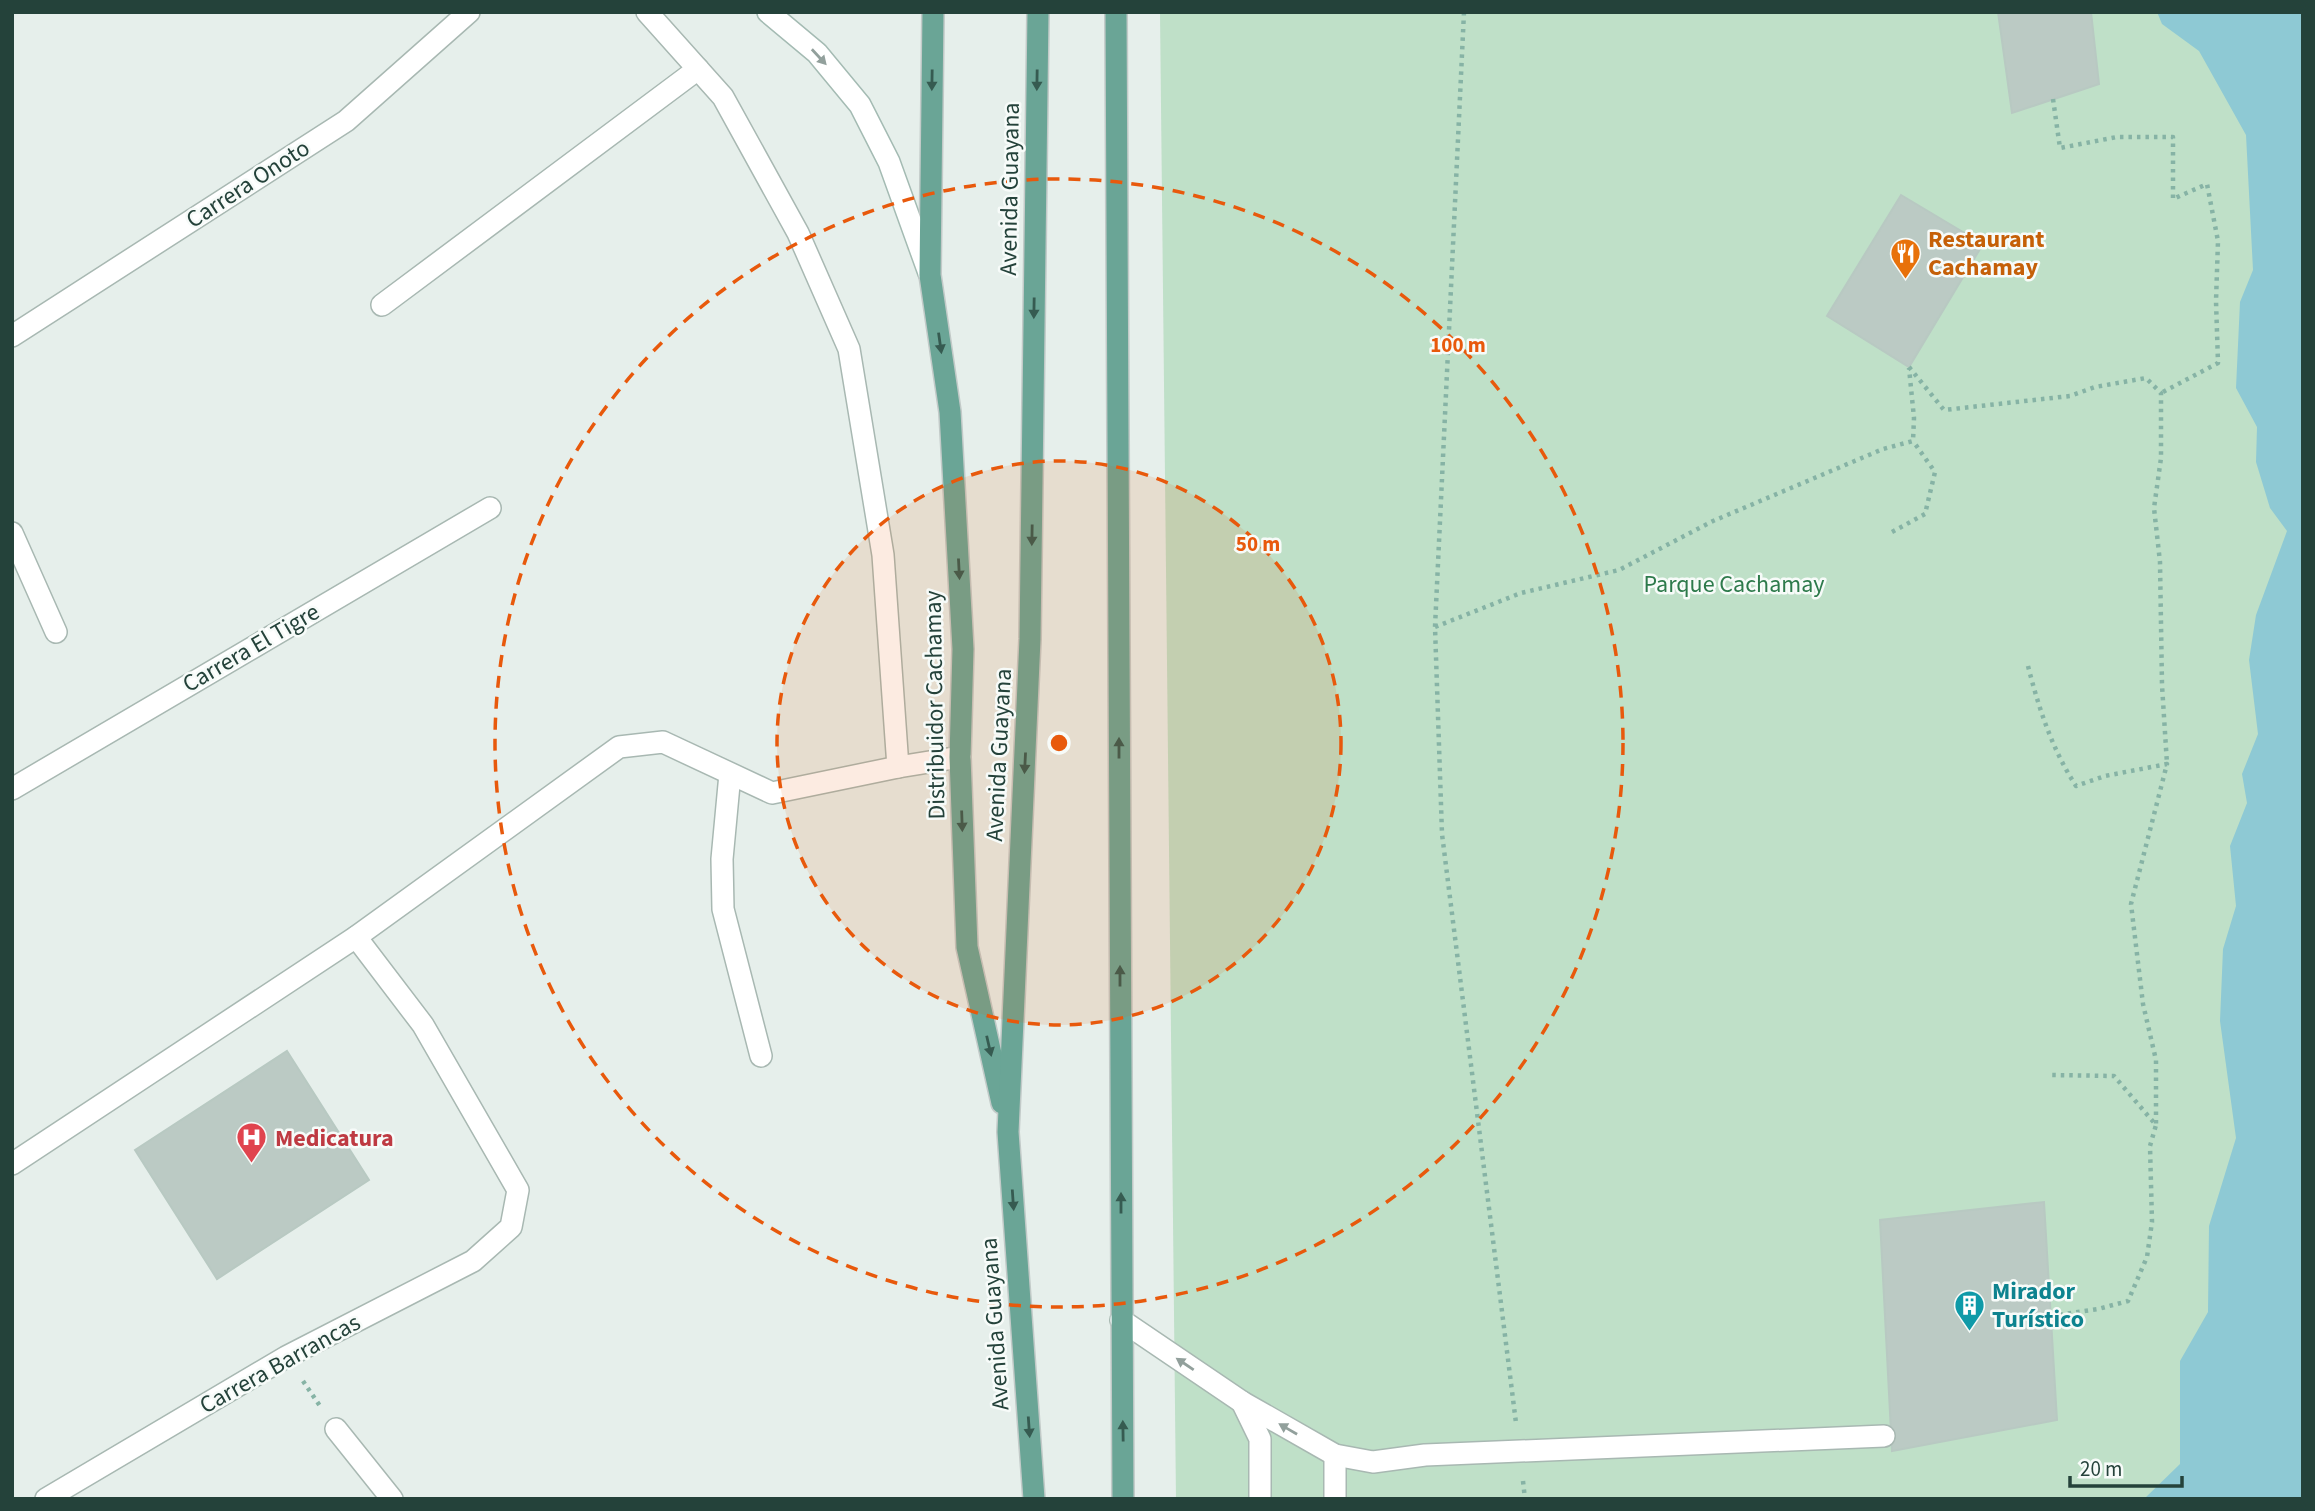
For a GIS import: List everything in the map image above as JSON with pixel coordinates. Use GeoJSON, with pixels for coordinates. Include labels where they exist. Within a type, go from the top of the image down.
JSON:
{"type":"FeatureCollection","features":[{"type":"Feature","properties":{"kind":"main road","name":"Distribuidor Cachamay"},"geometry":{"type":"LineString","coordinates":[[933,12],[930,275],[951,425],[963,649],[960,757],[967,947],[1008,1132]]}},
{"type":"Feature","properties":{"kind":"main road","name":"Avenida Guayana"},"geometry":{"type":"LineString","coordinates":[[1034,1499],[1008,1132],[1030,639],[1038,12]]}},
{"type":"Feature","properties":{"kind":"main road"},"geometry":{"type":"LineString","coordinates":[[1116,12],[1124,1499]]}},
{"type":"Feature","properties":{"kind":"street","name":"Carrera Onoto"},"geometry":{"type":"LineString","coordinates":[[12,336],[346,121],[469,12]]}},
{"type":"Feature","properties":{"kind":"street"},"geometry":{"type":"LineString","coordinates":[[647,12],[723,97],[798,233],[849,349],[883,555],[898,767]]}},
{"type":"Feature","properties":{"kind":"street","name":"Distribuidor Cachamay"},"geometry":{"type":"LineString","coordinates":[[768,12],[817,53],[860,105],[889,162],[930,275]]}},
{"type":"Feature","properties":{"kind":"street"},"geometry":{"type":"LineString","coordinates":[[382,305],[698,69]]}},
{"type":"Feature","properties":{"kind":"street","name":"Carrera El Tigre"},"geometry":{"type":"LineString","coordinates":[[12,789],[490,508]]}},
{"type":"Feature","properties":{"kind":"street"},"geometry":{"type":"LineString","coordinates":[[12,533],[56,632]]}},
{"type":"Feature","properties":{"kind":"street"},"geometry":{"type":"LineString","coordinates":[[12,1164],[356,937],[619,747],[663,741],[772,793],[960,757]]}},
{"type":"Feature","properties":{"kind":"street"},"geometry":{"type":"LineString","coordinates":[[730,774],[722,859],[723,909],[761,1056]]}},
{"type":"Feature","properties":{"kind":"street","name":"Carrera Barrancas"},"geometry":{"type":"LineString","coordinates":[[46,1499],[286,1357],[473,1261],[511,1227],[518,1190],[423,1025],[356,937]]}},
{"type":"Feature","properties":{"kind":"street"},"geometry":{"type":"LineString","coordinates":[[1121,1320],[1242,1402],[1335,1455],[1373,1462],[1425,1455],[1884,1436]]}},
{"type":"Feature","properties":{"kind":"street"},"geometry":{"type":"LineString","coordinates":[[1242,1402],[1260,1439],[1260,1499]]}},
{"type":"Feature","properties":{"kind":"street"},"geometry":{"type":"LineString","coordinates":[[336,1429],[392,1499]]}},
{"type":"Feature","properties":{"kind":"street"},"geometry":{"type":"LineString","coordinates":[[1335,1455],[1335,1499]]}},
{"type":"Feature","properties":{"kind":"path"},"geometry":{"type":"LineString","coordinates":[[1464,12],[1435,627],[1442,834],[1525,1499]]}},
{"type":"Feature","properties":{"kind":"path"},"geometry":{"type":"LineString","coordinates":[[2053,99],[2060,148],[2117,137],[2174,137],[2173,199],[2207,184],[2218,240],[2218,363],[2161,393]]}},
{"type":"Feature","properties":{"kind":"path"},"geometry":{"type":"LineString","coordinates":[[1892,532],[1925,514],[1935,472],[1913,441],[1914,418],[1909,367],[1944,410],[2070,396],[2095,387],[2146,378],[2161,393],[2161,458],[2154,508],[2160,562],[2162,685],[2168,764],[2131,905],[2143,1004],[2156,1060],[2156,1125],[2150,1146],[2152,1222],[2147,1256],[2128,1301],[2098,1309],[2050,1316]]}},
{"type":"Feature","properties":{"kind":"path"},"geometry":{"type":"LineString","coordinates":[[1435,627],[1521,593],[1619,570],[1713,521],[1883,449],[1913,441]]}},
{"type":"Feature","properties":{"kind":"path"},"geometry":{"type":"LineString","coordinates":[[2028,666],[2039,710],[2060,761],[2076,786],[2105,776],[2168,764]]}},
{"type":"Feature","properties":{"kind":"path"},"geometry":{"type":"LineString","coordinates":[[2052,1075],[2114,1076],[2156,1125]]}},
{"type":"Feature","properties":{"kind":"path"},"geometry":{"type":"LineString","coordinates":[[286,1357],[336,1429]]}},
{"type":"Feature","properties":{"kind":"green space","name":"Parque Cachamay"},"geometry":{"type":"Polygon","coordinates":[[[1160,12],[2249,12],[2303,73],[2303,804],[2252,1499],[1176,1499],[1160,12]]]}},
{"type":"Feature","properties":{"kind":"water"},"geometry":{"type":"Polygon","coordinates":[[[2157,12],[2303,12],[2303,1499],[2144,1499],[2180,1464],[2180,1361],[2208,1312],[2209,1226],[2236,1138],[2220,1021],[2223,949],[2236,906],[2230,846],[2247,803],[2242,774],[2258,734],[2249,660],[2256,615],[2287,531],[2270,508],[2256,462],[2257,427],[2236,388],[2240,302],[2253,270],[2246,135],[2199,51],[2162,24],[2157,12]]]}},
{"type":"Feature","properties":{"kind":"building"},"geometry":{"type":"Polygon","coordinates":[[[1998,12],[2091,12],[2099,84],[2012,113],[1998,12]]]}},
{"type":"Feature","properties":{"kind":"building","name":"Restaurant Cachamay"},"geometry":{"type":"Polygon","coordinates":[[[1901,195],[1983,244],[1909,367],[1827,316],[1901,195]]]}},
{"type":"Feature","properties":{"kind":"building","name":"Medicatura"},"geometry":{"type":"Polygon","coordinates":[[[287,1051],[369,1180],[217,1279],[135,1150],[287,1051]]]}},
{"type":"Feature","properties":{"kind":"building","name":"Mirador Turístico"},"geometry":{"type":"Polygon","coordinates":[[[2044,1202],[2057,1420],[1892,1451],[1880,1220],[2044,1202]]]}},
{"type":"Feature","properties":{"kind":"place","name":"Restaurant Cachamay"},"geometry":{"type":"Point","coordinates":[1905,280]}},
{"type":"Feature","properties":{"kind":"place","name":"Medicatura"},"geometry":{"type":"Point","coordinates":[252,1165]}},
{"type":"Feature","properties":{"kind":"place","name":"Mirador Turístico"},"geometry":{"type":"Point","coordinates":[1969,1332]}}]}
